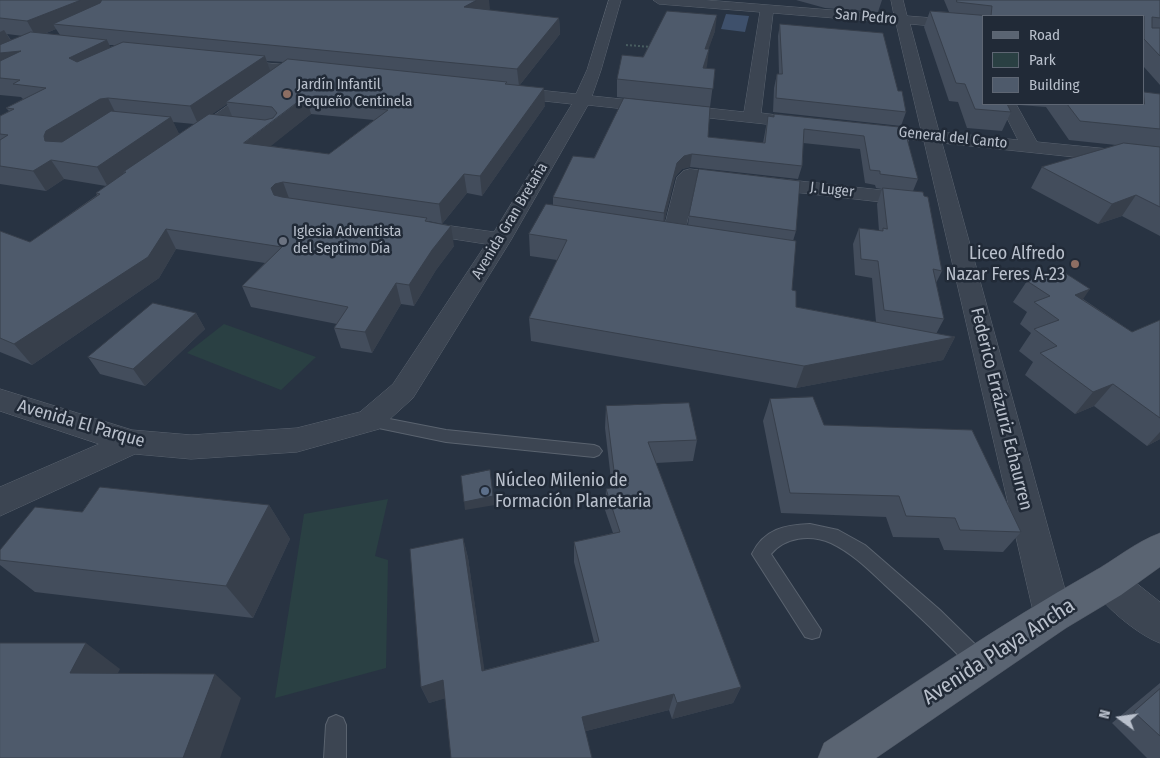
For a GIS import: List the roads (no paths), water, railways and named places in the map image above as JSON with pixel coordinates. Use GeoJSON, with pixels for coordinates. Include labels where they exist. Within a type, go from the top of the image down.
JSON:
{"type":"FeatureCollection","features":[{"type":"Feature","properties":{"kind":"main road","name":"Avenida Playa Ancha"},"geometry":{"type":"LineString","coordinates":[[839,758],[1053,615],[1108,583],[1160,548]]}},
{"type":"Feature","properties":{"kind":"street","name":"Avenida Gran Bretaña"},"geometry":{"type":"LineString","coordinates":[[369,421],[403,391],[500,240],[583,100],[615,0]]}},
{"type":"Feature","properties":{"kind":"street","name":"San Pedro"},"geometry":{"type":"LineString","coordinates":[[659,0],[982,26]]}},
{"type":"Feature","properties":{"kind":"street","name":"Federico Errázuriz Echaurren"},"geometry":{"type":"LineString","coordinates":[[897,0],[1053,615]]}},
{"type":"Feature","properties":{"kind":"street"},"geometry":{"type":"LineString","coordinates":[[752,117],[767,9]]}},
{"type":"Feature","properties":{"kind":"street"},"geometry":{"type":"LineString","coordinates":[[211,62],[327,74]]}},
{"type":"Feature","properties":{"kind":"street"},"geometry":{"type":"LineString","coordinates":[[177,149],[289,70]]}},
{"type":"Feature","properties":{"kind":"street"},"geometry":{"type":"LineString","coordinates":[[491,90],[818,124]]}},
{"type":"Feature","properties":{"kind":"street"},"geometry":{"type":"LineString","coordinates":[[1009,105],[1030,146]]}},
{"type":"Feature","properties":{"kind":"street"},"geometry":{"type":"LineString","coordinates":[[174,129],[242,127]]}},
{"type":"Feature","properties":{"kind":"street","name":"General del Canto"},"geometry":{"type":"LineString","coordinates":[[856,128],[1160,160]]}},
{"type":"Feature","properties":{"kind":"street","name":"J. Luger"},"geometry":{"type":"LineString","coordinates":[[673,236],[687,177],[690,175],[949,204]]}},
{"type":"Feature","properties":{"kind":"street"},"geometry":{"type":"LineString","coordinates":[[516,212],[542,216]]}},
{"type":"Feature","properties":{"kind":"street"},"geometry":{"type":"LineString","coordinates":[[395,224],[500,240]]}},
{"type":"Feature","properties":{"kind":"street","name":"Avenida El Parque"},"geometry":{"type":"LineString","coordinates":[[0,400],[35,413],[132,442],[190,447],[297,440],[369,421]]}},
{"type":"Feature","properties":{"kind":"street"},"geometry":{"type":"LineString","coordinates":[[0,502],[132,442]]}},
{"type":"Feature","properties":{"kind":"street"},"geometry":{"type":"LineString","coordinates":[[1108,583],[1160,625]]}},
{"type":"Feature","properties":{"kind":"lane"},"geometry":{"type":"LineString","coordinates":[[369,421],[446,436],[594,451]]}},
{"type":"Feature","properties":{"kind":"lane"},"geometry":{"type":"LineString","coordinates":[[812,630],[761,554],[770,543],[787,532],[810,531],[832,536],[859,550],[933,616],[980,664]]}},
{"type":"Feature","properties":{"kind":"lane"},"geometry":{"type":"LineString","coordinates":[[335,758],[336,725]]}},
{"type":"Feature","properties":{"kind":"water"},"geometry":{"type":"Polygon","coordinates":[[[726,14],[749,16],[745,32],[721,29],[726,14]]]}},
{"type":"Feature","properties":{"kind":"place","name":"Jardín Infantil Pequeño Centinela"},"geometry":{"type":"Point","coordinates":[287,94]}},
{"type":"Feature","properties":{"kind":"place","name":"Iglesia Adventista del Septimo Día"},"geometry":{"type":"Point","coordinates":[283,241]}},
{"type":"Feature","properties":{"kind":"place","name":"Liceo Alfredo Nazar Feres A-23"},"geometry":{"type":"Point","coordinates":[1075,264]}},
{"type":"Feature","properties":{"kind":"place","name":"Núcleo Milenio de Formación Planetaria"},"geometry":{"type":"Point","coordinates":[485,491]}}]}
